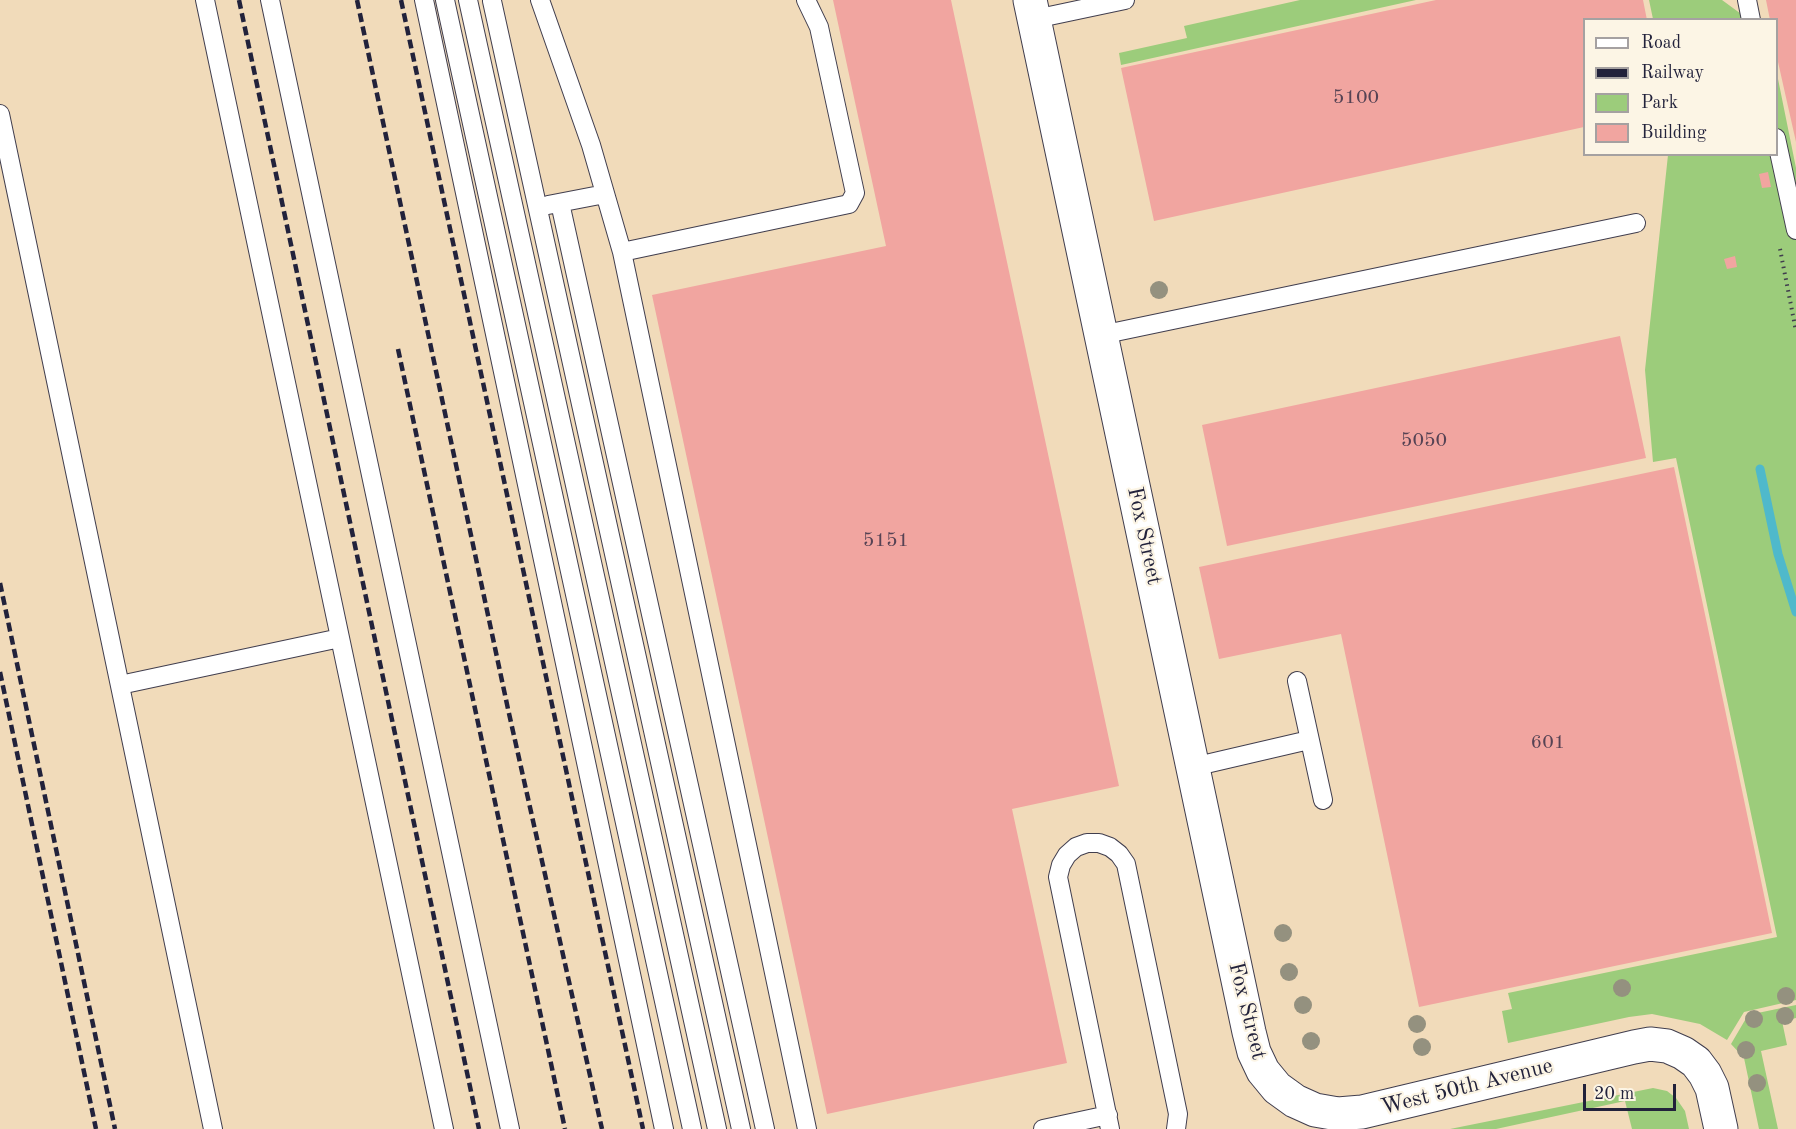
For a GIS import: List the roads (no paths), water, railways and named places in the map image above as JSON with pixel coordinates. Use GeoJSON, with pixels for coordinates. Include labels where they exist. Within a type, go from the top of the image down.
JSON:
{"type":"FeatureCollection","features":[{"type":"Feature","properties":{"kind":"street","name":"Fox Street"},"geometry":{"type":"LineString","coordinates":[[1033,10],[1248,1032],[1263,1071]]}},
{"type":"Feature","properties":{"kind":"street","name":"West 50th Avenue"},"geometry":{"type":"LineString","coordinates":[[1263,1071],[1277,1088],[1295,1101],[1315,1110],[1338,1114],[1362,1112],[1634,1047],[1650,1044],[1667,1046],[1696,1062],[1705,1074],[1712,1088],[1721,1129]]}},
{"type":"Feature","properties":{"kind":"lane"},"geometry":{"type":"LineString","coordinates":[[205,0],[444,1129]]}},
{"type":"Feature","properties":{"kind":"lane"},"geometry":{"type":"LineString","coordinates":[[270,0],[510,1129]]}},
{"type":"Feature","properties":{"kind":"lane"},"geometry":{"type":"LineString","coordinates":[[424,0],[664,1129]]}},
{"type":"Feature","properties":{"kind":"lane"},"geometry":{"type":"LineString","coordinates":[[445,0],[692,1129]]}},
{"type":"Feature","properties":{"kind":"lane"},"geometry":{"type":"LineString","coordinates":[[468,0],[717,1129]]}},
{"type":"Feature","properties":{"kind":"lane"},"geometry":{"type":"LineString","coordinates":[[540,0],[591,145],[622,252],[807,1129]]}},
{"type":"Feature","properties":{"kind":"lane"},"geometry":{"type":"LineString","coordinates":[[622,252],[849,204],[855,193],[819,27],[806,0]]}},
{"type":"Feature","properties":{"kind":"lane"},"geometry":{"type":"LineString","coordinates":[[1033,10],[1125,0]]}},
{"type":"Feature","properties":{"kind":"lane"},"geometry":{"type":"LineString","coordinates":[[1747,0],[1751,18]]}},
{"type":"Feature","properties":{"kind":"lane"},"geometry":{"type":"LineString","coordinates":[[492,1],[741,1129]]}},
{"type":"Feature","properties":{"kind":"lane"},"geometry":{"type":"LineString","coordinates":[[0,114],[213,1129]]}},
{"type":"Feature","properties":{"kind":"lane"},"geometry":{"type":"LineString","coordinates":[[1778,147],[1796,230]]}},
{"type":"Feature","properties":{"kind":"lane"},"geometry":{"type":"LineString","coordinates":[[470,221],[605,194]]}},
{"type":"Feature","properties":{"kind":"lane"},"geometry":{"type":"LineString","coordinates":[[560,203],[765,1129]]}},
{"type":"Feature","properties":{"kind":"lane"},"geometry":{"type":"LineString","coordinates":[[1101,335],[1636,223]]}},
{"type":"Feature","properties":{"kind":"lane"},"geometry":{"type":"LineString","coordinates":[[120,685],[340,638]]}},
{"type":"Feature","properties":{"kind":"lane"},"geometry":{"type":"LineString","coordinates":[[1298,681],[1323,800]]}},
{"type":"Feature","properties":{"kind":"lane"},"geometry":{"type":"LineString","coordinates":[[1193,767],[1309,740]]}},
{"type":"Feature","properties":{"kind":"lane"},"geometry":{"type":"LineString","coordinates":[[1043,1129],[1109,1122],[1059,877],[1061,865],[1067,855],[1076,847],[1087,843],[1099,843],[1110,847],[1126,864],[1178,1114],[1176,1129]]}},
{"type":"Feature","properties":{"kind":"waterway"},"geometry":{"type":"LineString","coordinates":[[1760,469],[1778,554],[1796,612]]}},
{"type":"Feature","properties":{"kind":"railway"},"geometry":{"type":"LineString","coordinates":[[239,0],[479,1129]]}},
{"type":"Feature","properties":{"kind":"railway"},"geometry":{"type":"LineString","coordinates":[[357,0],[508,709],[602,1129]]}},
{"type":"Feature","properties":{"kind":"railway"},"geometry":{"type":"LineString","coordinates":[[401,0],[643,1129]]}},
{"type":"Feature","properties":{"kind":"railway"},"geometry":{"type":"LineString","coordinates":[[398,349],[565,1129]]}},
{"type":"Feature","properties":{"kind":"railway"},"geometry":{"type":"LineString","coordinates":[[0,583],[115,1129]]}},
{"type":"Feature","properties":{"kind":"railway"},"geometry":{"type":"LineString","coordinates":[[0,672],[96,1129]]}}]}
